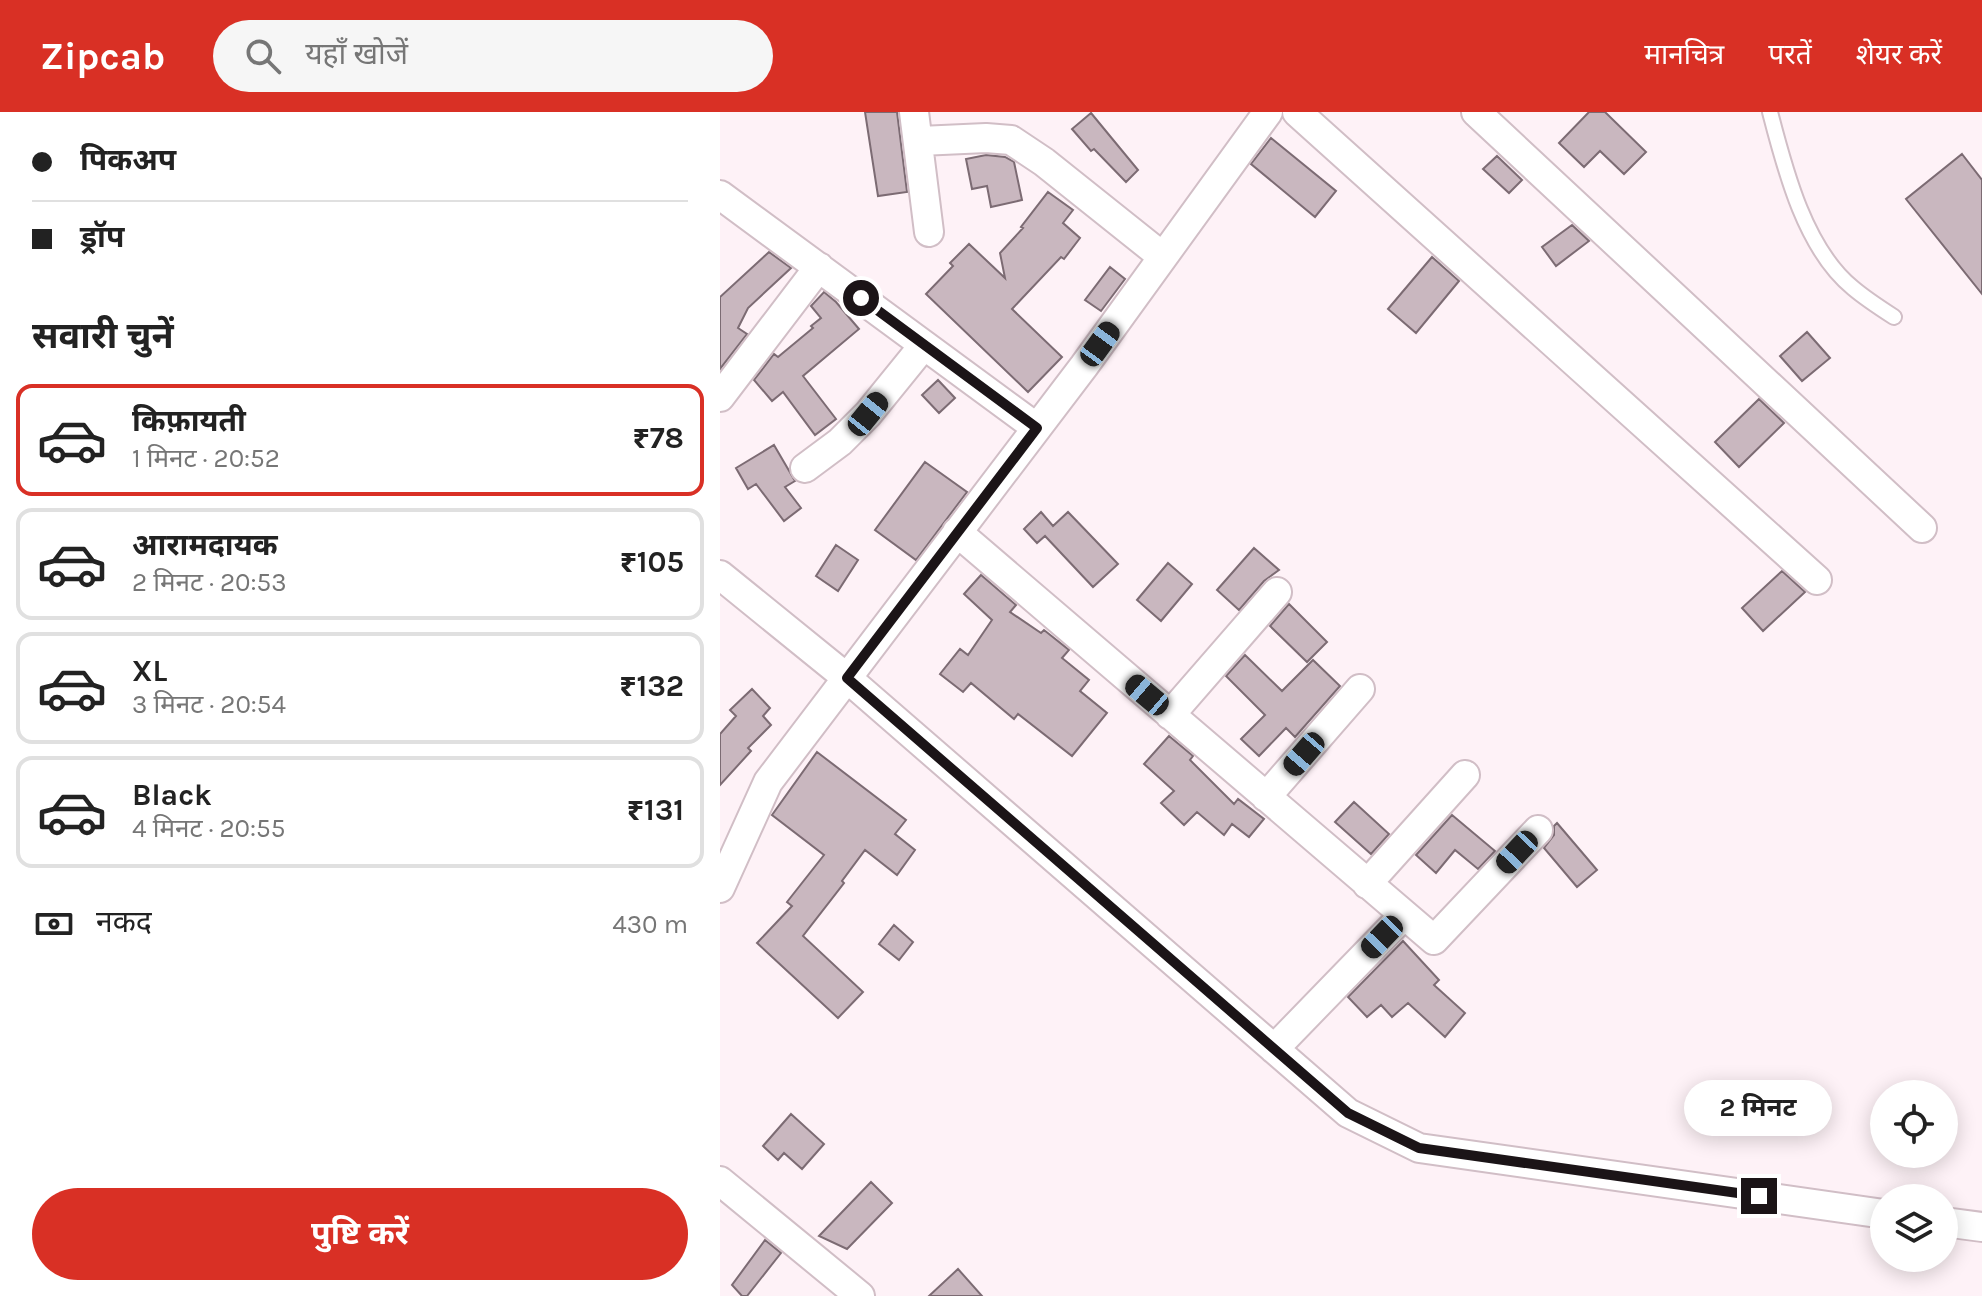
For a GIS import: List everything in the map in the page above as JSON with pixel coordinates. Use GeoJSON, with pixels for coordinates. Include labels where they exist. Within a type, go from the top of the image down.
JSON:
{"type":"FeatureCollection","features":[{"type":"Feature","properties":{"kind":"street"},"geometry":{"type":"LineString","coordinates":[[914,112],[929,232]]}},
{"type":"Feature","properties":{"kind":"street"},"geometry":{"type":"LineString","coordinates":[[720,888],[768,782],[1037,428],[1268,112]]}},
{"type":"Feature","properties":{"kind":"street"},"geometry":{"type":"LineString","coordinates":[[1297,112],[1817,580]]}},
{"type":"Feature","properties":{"kind":"street"},"geometry":{"type":"LineString","coordinates":[[1476,112],[1922,528]]}},
{"type":"Feature","properties":{"kind":"street"},"geometry":{"type":"LineString","coordinates":[[920,141],[1011,140],[1044,162],[1163,257]]}},
{"type":"Feature","properties":{"kind":"street"},"geometry":{"type":"LineString","coordinates":[[720,195],[1037,428]]}},
{"type":"Feature","properties":{"kind":"street"},"geometry":{"type":"LineString","coordinates":[[720,397],[819,267]]}},
{"type":"Feature","properties":{"kind":"street"},"geometry":{"type":"LineString","coordinates":[[805,468],[840,442],[868,414],[924,345]]}},
{"type":"Feature","properties":{"kind":"street"},"geometry":{"type":"LineString","coordinates":[[957,532],[1434,940],[1538,830]]}},
{"type":"Feature","properties":{"kind":"street"},"geometry":{"type":"LineString","coordinates":[[720,575],[847,678],[1348,1113],[1419,1148],[1870,1212]]}},
{"type":"Feature","properties":{"kind":"street"},"geometry":{"type":"LineString","coordinates":[[1170,715],[1277,592]]}},
{"type":"Feature","properties":{"kind":"street"},"geometry":{"type":"LineString","coordinates":[[1266,797],[1360,689]]}},
{"type":"Feature","properties":{"kind":"street"},"geometry":{"type":"LineString","coordinates":[[1367,884],[1465,775]]}},
{"type":"Feature","properties":{"kind":"street"},"geometry":{"type":"LineString","coordinates":[[1274,1049],[1404,915]]}},
{"type":"Feature","properties":{"kind":"street"},"geometry":{"type":"LineString","coordinates":[[720,1181],[860,1296]]}},
{"type":"Feature","properties":{"kind":"street"},"geometry":{"type":"LineString","coordinates":[[1958,1224],[1982,1227]]}},
{"type":"Feature","properties":{"kind":"lane"},"geometry":{"type":"LineString","coordinates":[[1770,112],[1783,162],[1814,242],[1851,287],[1894,317]]}},
{"type":"Feature","properties":{"kind":"building"},"geometry":{"type":"Polygon","coordinates":[[[865,112],[897,112],[907,192],[878,196],[865,112]]]}},
{"type":"Feature","properties":{"kind":"building"},"geometry":{"type":"Polygon","coordinates":[[[1589,112],[1605,112],[1646,152],[1624,174],[1600,151],[1584,167],[1559,143],[1589,112]]]}},
{"type":"Feature","properties":{"kind":"building"},"geometry":{"type":"Polygon","coordinates":[[[1091,113],[1138,170],[1126,182],[1072,129],[1091,113]]]}},
{"type":"Feature","properties":{"kind":"building"},"geometry":{"type":"Polygon","coordinates":[[[1271,138],[1336,191],[1315,217],[1251,164],[1271,138]]]}},
{"type":"Feature","properties":{"kind":"building"},"geometry":{"type":"Polygon","coordinates":[[[1962,154],[1982,180],[1982,294],[1906,199],[1962,154]]]}},
{"type":"Feature","properties":{"kind":"building"},"geometry":{"type":"Polygon","coordinates":[[[986,155],[1005,157],[1014,162],[1022,200],[991,207],[987,186],[972,189],[966,159],[986,155]]]}},
{"type":"Feature","properties":{"kind":"building"},"geometry":{"type":"Polygon","coordinates":[[[1497,156],[1522,180],[1509,193],[1483,169],[1497,156]]]}},
{"type":"Feature","properties":{"kind":"building"},"geometry":{"type":"Polygon","coordinates":[[[1048,192],[1073,210],[1063,223],[1080,238],[1064,259],[1061,257],[1012,309],[1062,357],[1028,392],[926,294],[969,244],[1005,278],[1000,253],[1023,228],[1048,192]]]}},
{"type":"Feature","properties":{"kind":"building"},"geometry":{"type":"Polygon","coordinates":[[[1572,225],[1589,241],[1556,266],[1542,247],[1572,225]]]}},
{"type":"Feature","properties":{"kind":"building"},"geometry":{"type":"Polygon","coordinates":[[[769,252],[791,268],[748,308],[738,328],[747,334],[720,369],[720,297],[769,252]]]}},
{"type":"Feature","properties":{"kind":"building"},"geometry":{"type":"Polygon","coordinates":[[[1432,257],[1459,281],[1416,333],[1388,309],[1432,257]]]}},
{"type":"Feature","properties":{"kind":"building"},"geometry":{"type":"Polygon","coordinates":[[[1110,267],[1125,279],[1101,311],[1085,300],[1110,267]]]}},
{"type":"Feature","properties":{"kind":"building"},"geometry":{"type":"Polygon","coordinates":[[[824,292],[859,329],[803,376],[836,419],[815,435],[783,392],[772,401],[754,380],[774,354],[778,357],[821,318],[811,306],[824,292]]]}},
{"type":"Feature","properties":{"kind":"building"},"geometry":{"type":"Polygon","coordinates":[[[1807,332],[1830,358],[1802,381],[1780,356],[1807,332]]]}},
{"type":"Feature","properties":{"kind":"building"},"geometry":{"type":"Polygon","coordinates":[[[938,380],[955,398],[939,413],[922,395],[938,380]]]}},
{"type":"Feature","properties":{"kind":"building"},"geometry":{"type":"Polygon","coordinates":[[[1759,399],[1784,423],[1739,467],[1715,442],[1759,399]]]}},
{"type":"Feature","properties":{"kind":"building"},"geometry":{"type":"Polygon","coordinates":[[[774,445],[795,481],[785,487],[801,508],[784,521],[756,484],[748,489],[736,468],[774,445]]]}},
{"type":"Feature","properties":{"kind":"building"},"geometry":{"type":"Polygon","coordinates":[[[925,462],[967,492],[916,560],[875,530],[925,462]]]}},
{"type":"Feature","properties":{"kind":"building"},"geometry":{"type":"Polygon","coordinates":[[[1041,512],[1053,526],[1068,512],[1118,564],[1093,587],[1045,536],[1037,543],[1024,529],[1041,512]]]}},
{"type":"Feature","properties":{"kind":"building"},"geometry":{"type":"Polygon","coordinates":[[[836,545],[858,560],[838,591],[816,576],[836,545]]]}},
{"type":"Feature","properties":{"kind":"building"},"geometry":{"type":"Polygon","coordinates":[[[1254,548],[1279,570],[1264,581],[1239,610],[1217,590],[1254,548]]]}},
{"type":"Feature","properties":{"kind":"building"},"geometry":{"type":"Polygon","coordinates":[[[1168,563],[1192,584],[1161,621],[1137,600],[1168,563]]]}},
{"type":"Feature","properties":{"kind":"building"},"geometry":{"type":"Polygon","coordinates":[[[1782,571],[1805,592],[1763,631],[1742,608],[1782,571]]]}},
{"type":"Feature","properties":{"kind":"building"},"geometry":{"type":"Polygon","coordinates":[[[981,575],[1016,605],[1010,612],[1041,633],[1044,630],[1069,650],[1062,658],[1089,680],[1080,691],[1107,713],[1072,756],[1018,714],[1014,719],[971,683],[963,692],[940,674],[960,649],[968,655],[992,620],[964,594],[981,575]]]}},
{"type":"Feature","properties":{"kind":"building"},"geometry":{"type":"Polygon","coordinates":[[[1289,604],[1327,642],[1307,662],[1270,626],[1289,604]]]}},
{"type":"Feature","properties":{"kind":"building"},"geometry":{"type":"Polygon","coordinates":[[[1245,655],[1282,691],[1313,660],[1340,686],[1295,737],[1286,728],[1259,756],[1241,739],[1265,715],[1226,676],[1245,655]]]}},
{"type":"Feature","properties":{"kind":"building"},"geometry":{"type":"Polygon","coordinates":[[[752,689],[770,708],[763,716],[771,725],[748,748],[751,751],[720,785],[720,734],[736,716],[730,710],[752,689]]]}},
{"type":"Feature","properties":{"kind":"building"},"geometry":{"type":"Polygon","coordinates":[[[1169,736],[1193,756],[1190,760],[1234,804],[1238,799],[1264,819],[1249,837],[1232,824],[1224,835],[1197,812],[1184,825],[1161,803],[1174,791],[1144,764],[1169,736]]]}},
{"type":"Feature","properties":{"kind":"building"},"geometry":{"type":"Polygon","coordinates":[[[817,752],[906,820],[895,834],[915,850],[897,875],[865,850],[803,936],[863,992],[838,1018],[757,943],[792,906],[787,902],[824,855],[772,815],[817,752]]]}},
{"type":"Feature","properties":{"kind":"building"},"geometry":{"type":"Polygon","coordinates":[[[1354,802],[1389,834],[1371,854],[1335,822],[1354,802]]]}},
{"type":"Feature","properties":{"kind":"building"},"geometry":{"type":"Polygon","coordinates":[[[1452,815],[1495,851],[1478,869],[1455,850],[1436,873],[1416,855],[1452,815]]]}},
{"type":"Feature","properties":{"kind":"building"},"geometry":{"type":"Polygon","coordinates":[[[1557,823],[1597,870],[1577,887],[1544,848],[1554,835],[1557,823]]]}},
{"type":"Feature","properties":{"kind":"building"},"geometry":{"type":"Polygon","coordinates":[[[894,925],[913,942],[899,960],[879,944],[894,925]]]}},
{"type":"Feature","properties":{"kind":"building"},"geometry":{"type":"Polygon","coordinates":[[[1403,941],[1439,980],[1434,985],[1465,1013],[1445,1037],[1408,1003],[1392,1017],[1381,1005],[1367,1017],[1348,997],[1403,941]]]}},
{"type":"Feature","properties":{"kind":"building"},"geometry":{"type":"Polygon","coordinates":[[[791,1114],[824,1144],[802,1169],[784,1153],[778,1160],[763,1146],[791,1114]]]}},
{"type":"Feature","properties":{"kind":"building"},"geometry":{"type":"Polygon","coordinates":[[[871,1182],[892,1203],[847,1249],[819,1236],[871,1182]]]}},
{"type":"Feature","properties":{"kind":"building"},"geometry":{"type":"Polygon","coordinates":[[[765,1240],[781,1253],[747,1296],[742,1296],[732,1285],[765,1240]]]}},
{"type":"Feature","properties":{"kind":"building"},"geometry":{"type":"Polygon","coordinates":[[[958,1269],[982,1296],[929,1296],[958,1269]]]}},
{"type":"Feature","properties":{"kind":"route"},"geometry":{"type":"LineString","coordinates":[[861,298],[1037,428],[847,678],[1348,1113],[1419,1148],[1759,1196]]}}]}
